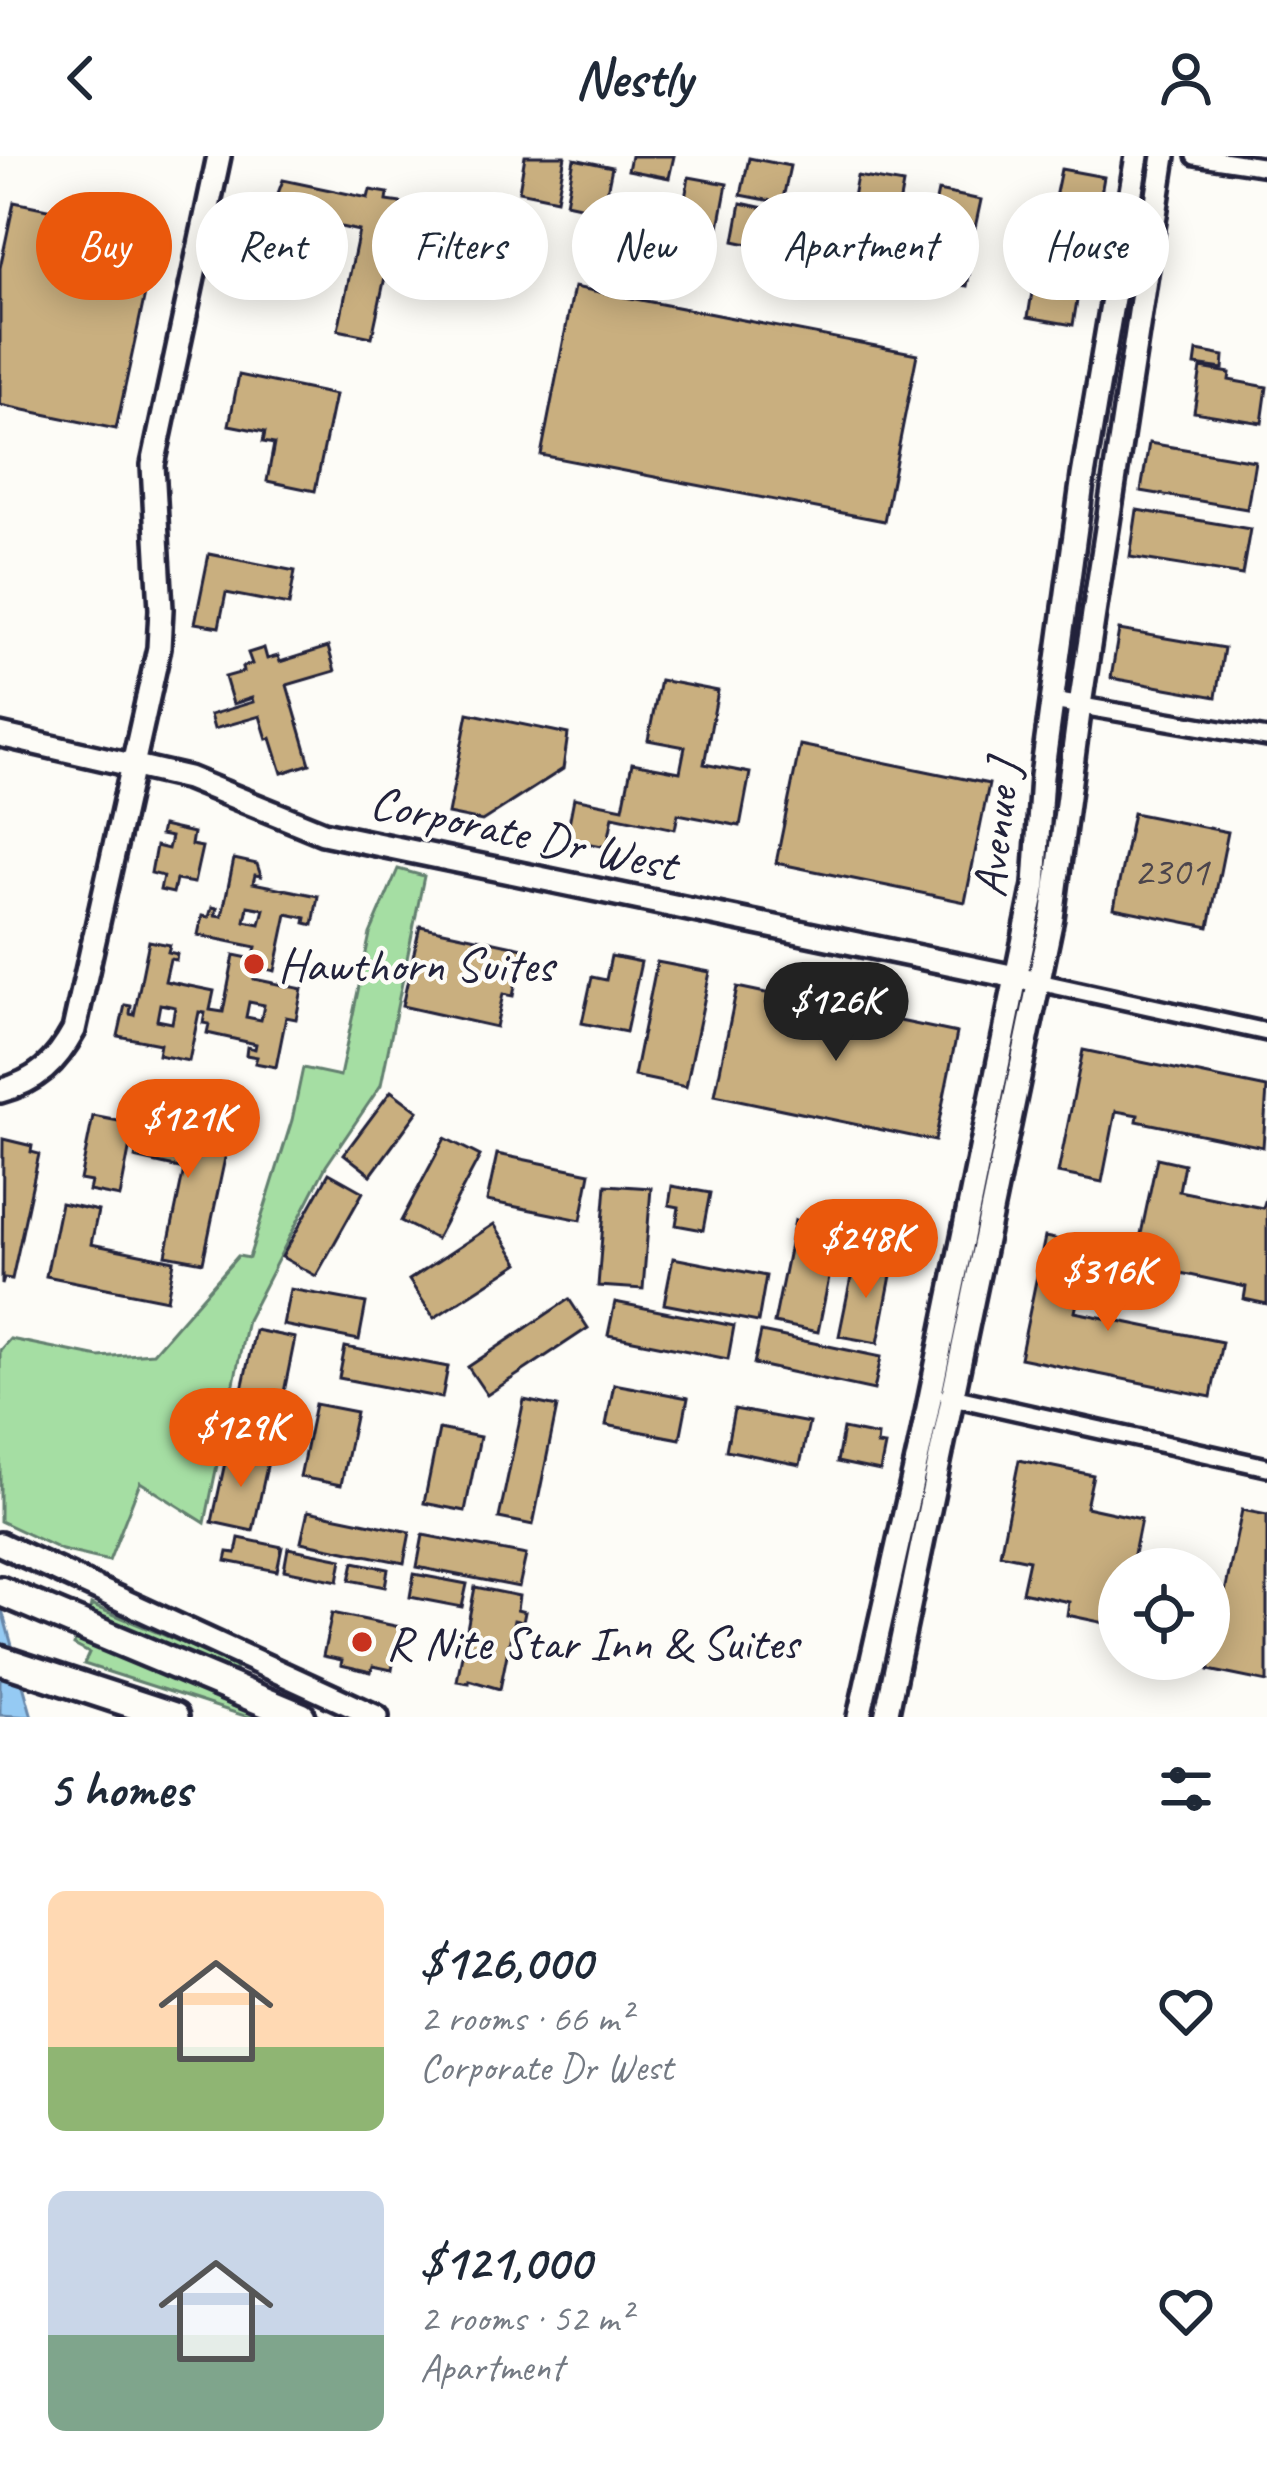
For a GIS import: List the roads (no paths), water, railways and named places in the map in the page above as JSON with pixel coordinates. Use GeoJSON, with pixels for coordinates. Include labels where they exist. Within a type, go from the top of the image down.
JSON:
{"type":"FeatureCollection","features":[{"type":"Feature","properties":{"kind":"highway"},"geometry":{"type":"LineString","coordinates":[[0,1593],[301,1717]]}},
{"type":"Feature","properties":{"kind":"highway"},"geometry":{"type":"LineString","coordinates":[[0,1660],[174,1717]]}},
{"type":"Feature","properties":{"kind":"street"},"geometry":{"type":"LineString","coordinates":[[0,1091],[28,1083],[48,1068],[74,1030],[159,648],[153,465],[219,156]]}},
{"type":"Feature","properties":{"kind":"street","name":"Avenue J"},"geometry":{"type":"LineString","coordinates":[[886,1717],[954,1397],[1028,980],[1042,776],[1083,476],[1137,156]]}},
{"type":"Feature","properties":{"kind":"street","name":"Avenue J"},"geometry":{"type":"LineString","coordinates":[[859,1717],[1028,980],[1052,918],[1165,156]]}},
{"type":"Feature","properties":{"kind":"street"},"geometry":{"type":"LineString","coordinates":[[1195,156],[1267,167]]}},
{"type":"Feature","properties":{"kind":"street"},"geometry":{"type":"LineString","coordinates":[[1053,701],[1267,738]]}},
{"type":"Feature","properties":{"kind":"street","name":"Corporate Dr West"},"geometry":{"type":"LineString","coordinates":[[0,735],[188,778],[323,833],[1028,980]]}},
{"type":"Feature","properties":{"kind":"street"},"geometry":{"type":"LineString","coordinates":[[1028,980],[1267,1032]]}},
{"type":"Feature","properties":{"kind":"street"},"geometry":{"type":"LineString","coordinates":[[931,1392],[1267,1467]]}},
{"type":"Feature","properties":{"kind":"street"},"geometry":{"type":"LineString","coordinates":[[0,1545],[377,1717]]}},
{"type":"Feature","properties":{"kind":"street"},"geometry":{"type":"LineString","coordinates":[[881,1626],[904,1631]]}},
{"type":"Feature","properties":{"kind":"water"},"geometry":{"type":"Polygon","coordinates":[[[0,1603],[32,1717],[0,1715],[0,1603]]]}},
{"type":"Feature","properties":{"kind":"place","name":"Hawthorn Suites"},"geometry":{"type":"Point","coordinates":[254,964]}},
{"type":"Feature","properties":{"kind":"place","name":"R Nite Star Inn & Suites"},"geometry":{"type":"Point","coordinates":[362,1642]}}]}
